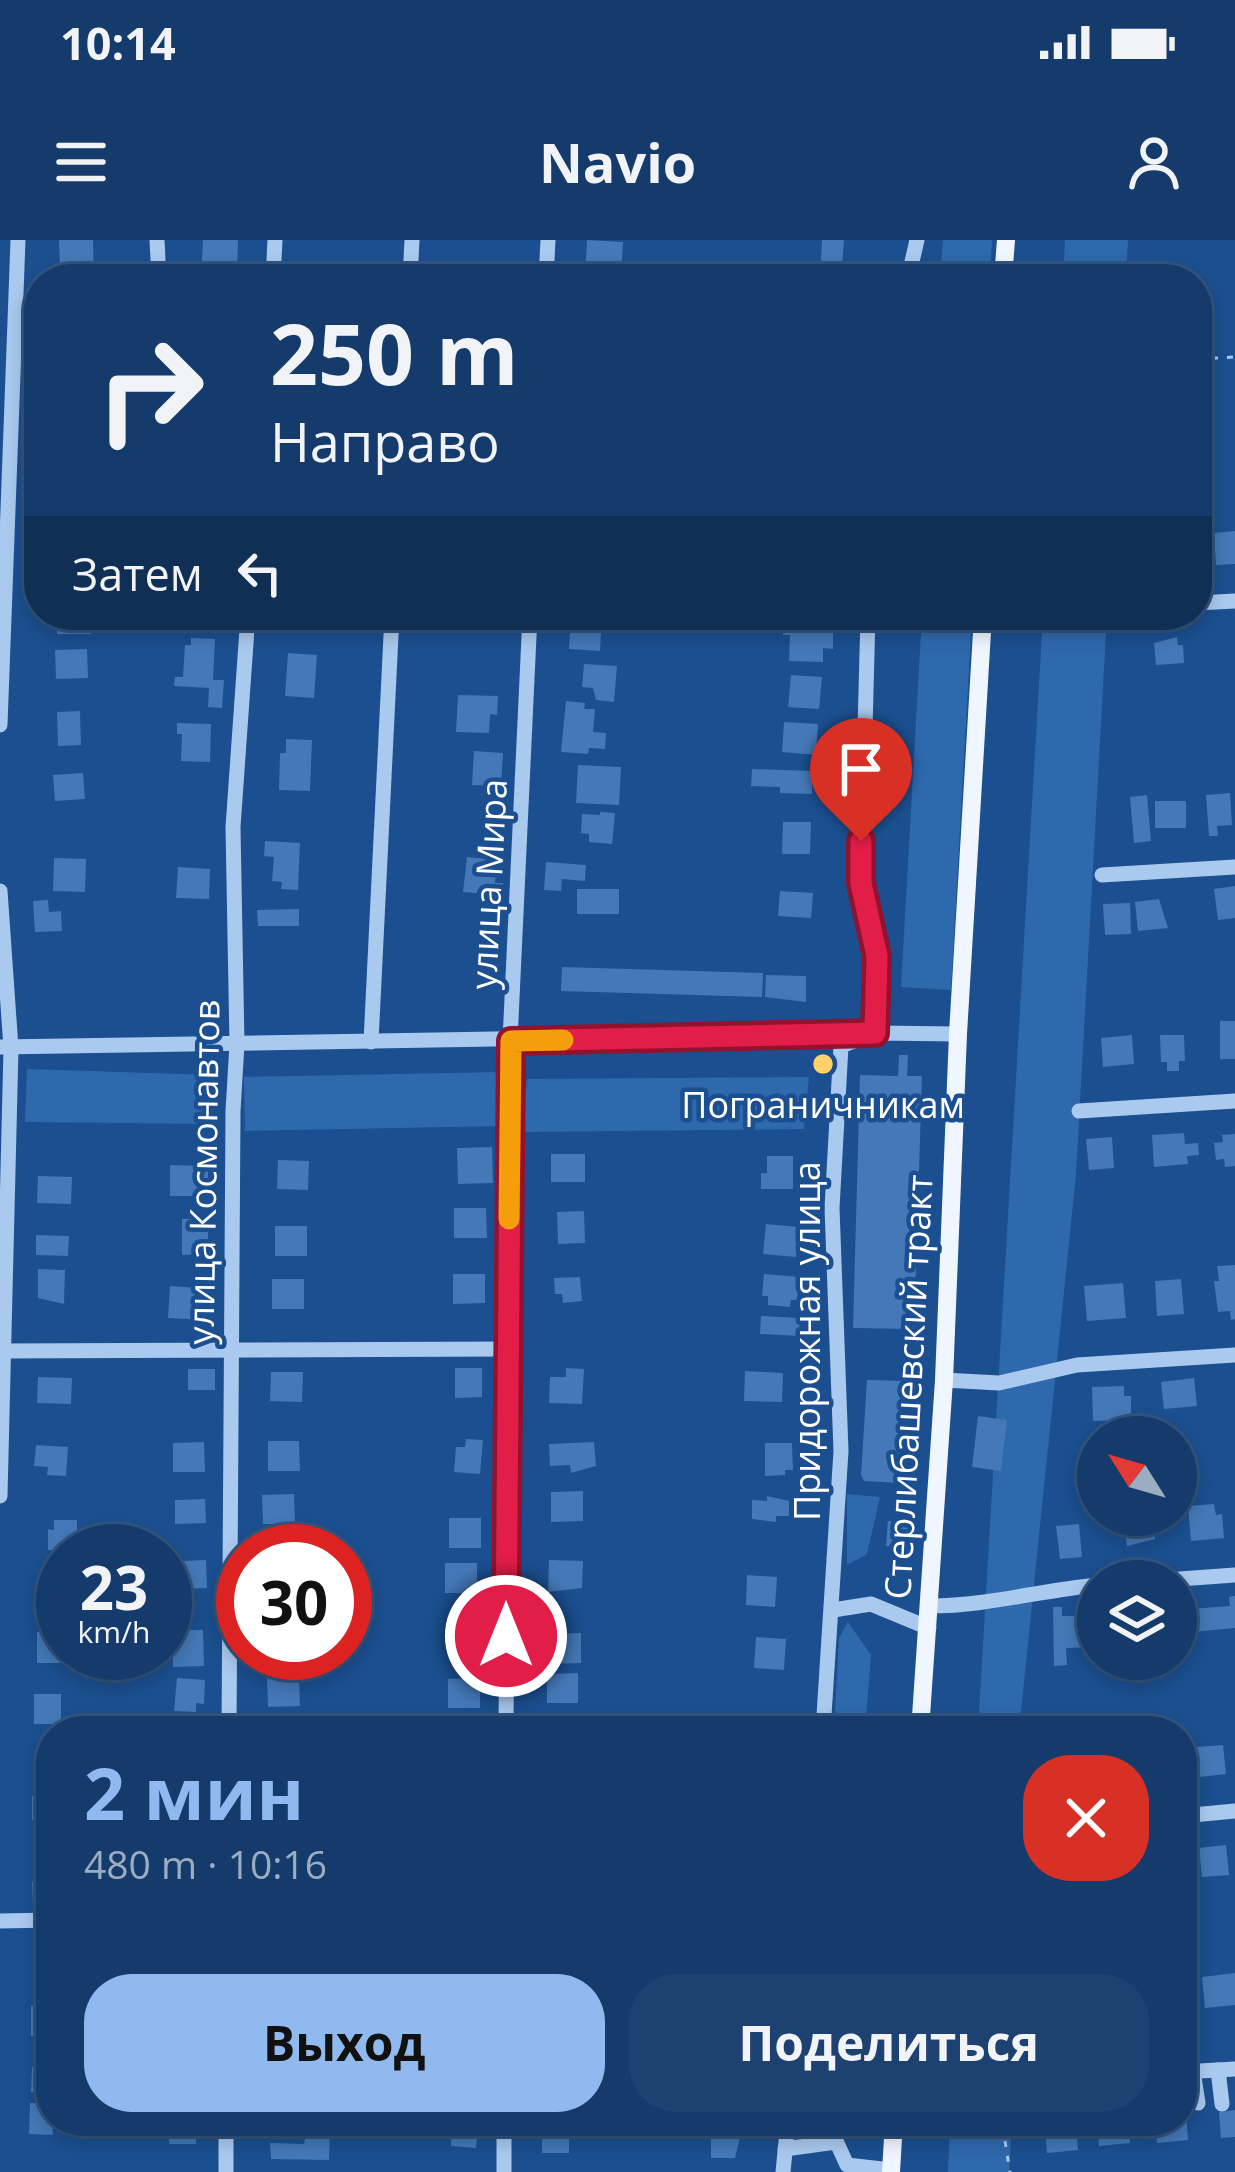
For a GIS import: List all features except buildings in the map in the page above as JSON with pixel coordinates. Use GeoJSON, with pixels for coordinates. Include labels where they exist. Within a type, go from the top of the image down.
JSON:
{"type":"FeatureCollection","features":[{"type":"Feature","properties":{"kind":"main road","name":"Стерлибашевский тракт"},"geometry":{"type":"LineString","coordinates":[[921,1716],[944,1380],[982,630]]}},
{"type":"Feature","properties":{"kind":"main road"},"geometry":{"type":"LineString","coordinates":[[891,2171],[894,2136]]}},
{"type":"Feature","properties":{"kind":"street"},"geometry":{"type":"LineString","coordinates":[[0,725],[18,240]]}},
{"type":"Feature","properties":{"kind":"street","name":"улица Космонавтов"},"geometry":{"type":"LineString","coordinates":[[229,1716],[236,1044],[232,826],[247,630]]}},
{"type":"Feature","properties":{"kind":"street"},"geometry":{"type":"LineString","coordinates":[[371,1042],[391,630]]}},
{"type":"Feature","properties":{"kind":"street","name":"улица Мира"},"geometry":{"type":"LineString","coordinates":[[506,1716],[511,1041],[529,630]]}},
{"type":"Feature","properties":{"kind":"street"},"geometry":{"type":"LineString","coordinates":[[868,630],[861,883],[877,956],[875,1033]]}},
{"type":"Feature","properties":{"kind":"street"},"geometry":{"type":"LineString","coordinates":[[1102,875],[1235,868]]}},
{"type":"Feature","properties":{"kind":"street"},"geometry":{"type":"LineString","coordinates":[[0,891],[6,1048],[0,1496]]}},
{"type":"Feature","properties":{"kind":"street","name":"Придорожная улица"},"geometry":{"type":"LineString","coordinates":[[824,1716],[841,1451],[832,1208],[841,1046],[875,1033]]}},
{"type":"Feature","properties":{"kind":"street"},"geometry":{"type":"LineString","coordinates":[[6,1048],[958,1034]]}},
{"type":"Feature","properties":{"kind":"street"},"geometry":{"type":"LineString","coordinates":[[1079,1111],[1235,1101]]}},
{"type":"Feature","properties":{"kind":"street"},"geometry":{"type":"LineString","coordinates":[[2,1351],[508,1349]]}},
{"type":"Feature","properties":{"kind":"street"},"geometry":{"type":"LineString","coordinates":[[944,1380],[999,1383],[1077,1366],[1235,1355]]}},
{"type":"Feature","properties":{"kind":"street"},"geometry":{"type":"LineString","coordinates":[[1197,1578],[1235,1575]]}},
{"type":"Feature","properties":{"kind":"street"},"geometry":{"type":"LineString","coordinates":[[930,1606],[968,1606],[1077,1587]]}},
{"type":"Feature","properties":{"kind":"street"},"geometry":{"type":"LineString","coordinates":[[833,1610],[872,1604],[929,1628]]}},
{"type":"Feature","properties":{"kind":"street"},"geometry":{"type":"LineString","coordinates":[[1197,1815],[1235,1811]]}},
{"type":"Feature","properties":{"kind":"street"},"geometry":{"type":"LineString","coordinates":[[0,1921],[36,1921]]}},
{"type":"Feature","properties":{"kind":"street"},"geometry":{"type":"LineString","coordinates":[[1222,2104],[1226,2069]]}},
{"type":"Feature","properties":{"kind":"street"},"geometry":{"type":"LineString","coordinates":[[226,2136],[226,2172]]}},
{"type":"Feature","properties":{"kind":"street"},"geometry":{"type":"LineString","coordinates":[[503,2172],[504,2136]]}},
{"type":"Feature","properties":{"kind":"street"},"geometry":{"type":"LineString","coordinates":[[783,2172],[786,2136]]}},
{"type":"Feature","properties":{"kind":"street"},"geometry":{"type":"LineString","coordinates":[[833,2136],[847,2165],[891,2171]]}},
{"type":"Feature","properties":{"kind":"street"},"geometry":{"type":"LineString","coordinates":[[785,2149],[836,2142]]}},
{"type":"Feature","properties":{"kind":"path"},"geometry":{"type":"LineString","coordinates":[[1005,2141],[1010,2172]]}},
{"type":"Feature","properties":{"kind":"shaded area"},"geometry":{"type":"Polygon","coordinates":[[[943,240],[992,240],[991,264],[941,264],[943,240]]]}},
{"type":"Feature","properties":{"kind":"shaded area"},"geometry":{"type":"Polygon","coordinates":[[[1065,240],[1128,240],[1127,264],[1064,264],[1065,240]]]}},
{"type":"Feature","properties":{"kind":"shaded area"},"geometry":{"type":"Polygon","coordinates":[[[921,630],[971,630],[951,990],[901,987],[921,630]]]}},
{"type":"Feature","properties":{"kind":"shaded area"},"geometry":{"type":"Polygon","coordinates":[[[1042,630],[1106,630],[1076,1175],[1021,1716],[979,1716],[1042,630]]]}},
{"type":"Feature","properties":{"kind":"shaded area"},"geometry":{"type":"Polygon","coordinates":[[[27,1069],[213,1075],[214,1124],[25,1122],[27,1069]]]}},
{"type":"Feature","properties":{"kind":"shaded area"},"geometry":{"type":"Polygon","coordinates":[[[500,1072],[501,1126],[245,1131],[244,1077],[500,1072]]]}},
{"type":"Feature","properties":{"kind":"shaded area"},"geometry":{"type":"Polygon","coordinates":[[[809,1077],[804,1129],[522,1132],[527,1079],[809,1077]]]}},
{"type":"Feature","properties":{"kind":"shaded area"},"geometry":{"type":"Polygon","coordinates":[[[847,1494],[880,1497],[867,1554],[847,1565],[847,1494]]]}},
{"type":"Feature","properties":{"kind":"shaded area"},"geometry":{"type":"Polygon","coordinates":[[[848,1622],[871,1655],[866,1716],[835,1716],[839,1638],[848,1622]]]}},
{"type":"Feature","properties":{"kind":"shaded area"},"geometry":{"type":"Polygon","coordinates":[[[949,2136],[1011,2136],[1009,2172],[948,2172],[949,2136]]]}},
{"type":"Feature","properties":{"kind":"slow traffic"},"geometry":{"type":"LineString","coordinates":[[509,1219],[511,1041],[563,1040]]}},
{"type":"Feature","properties":{"kind":"place","name":"Пограничникам"},"geometry":{"type":"Point","coordinates":[823,1064]}},
{"type":"Feature","properties":{"kind":"route"},"geometry":{"type":"LineString","coordinates":[[506,1636],[511,1041],[875,1033],[877,956],[861,883],[861,841]]}}]}
